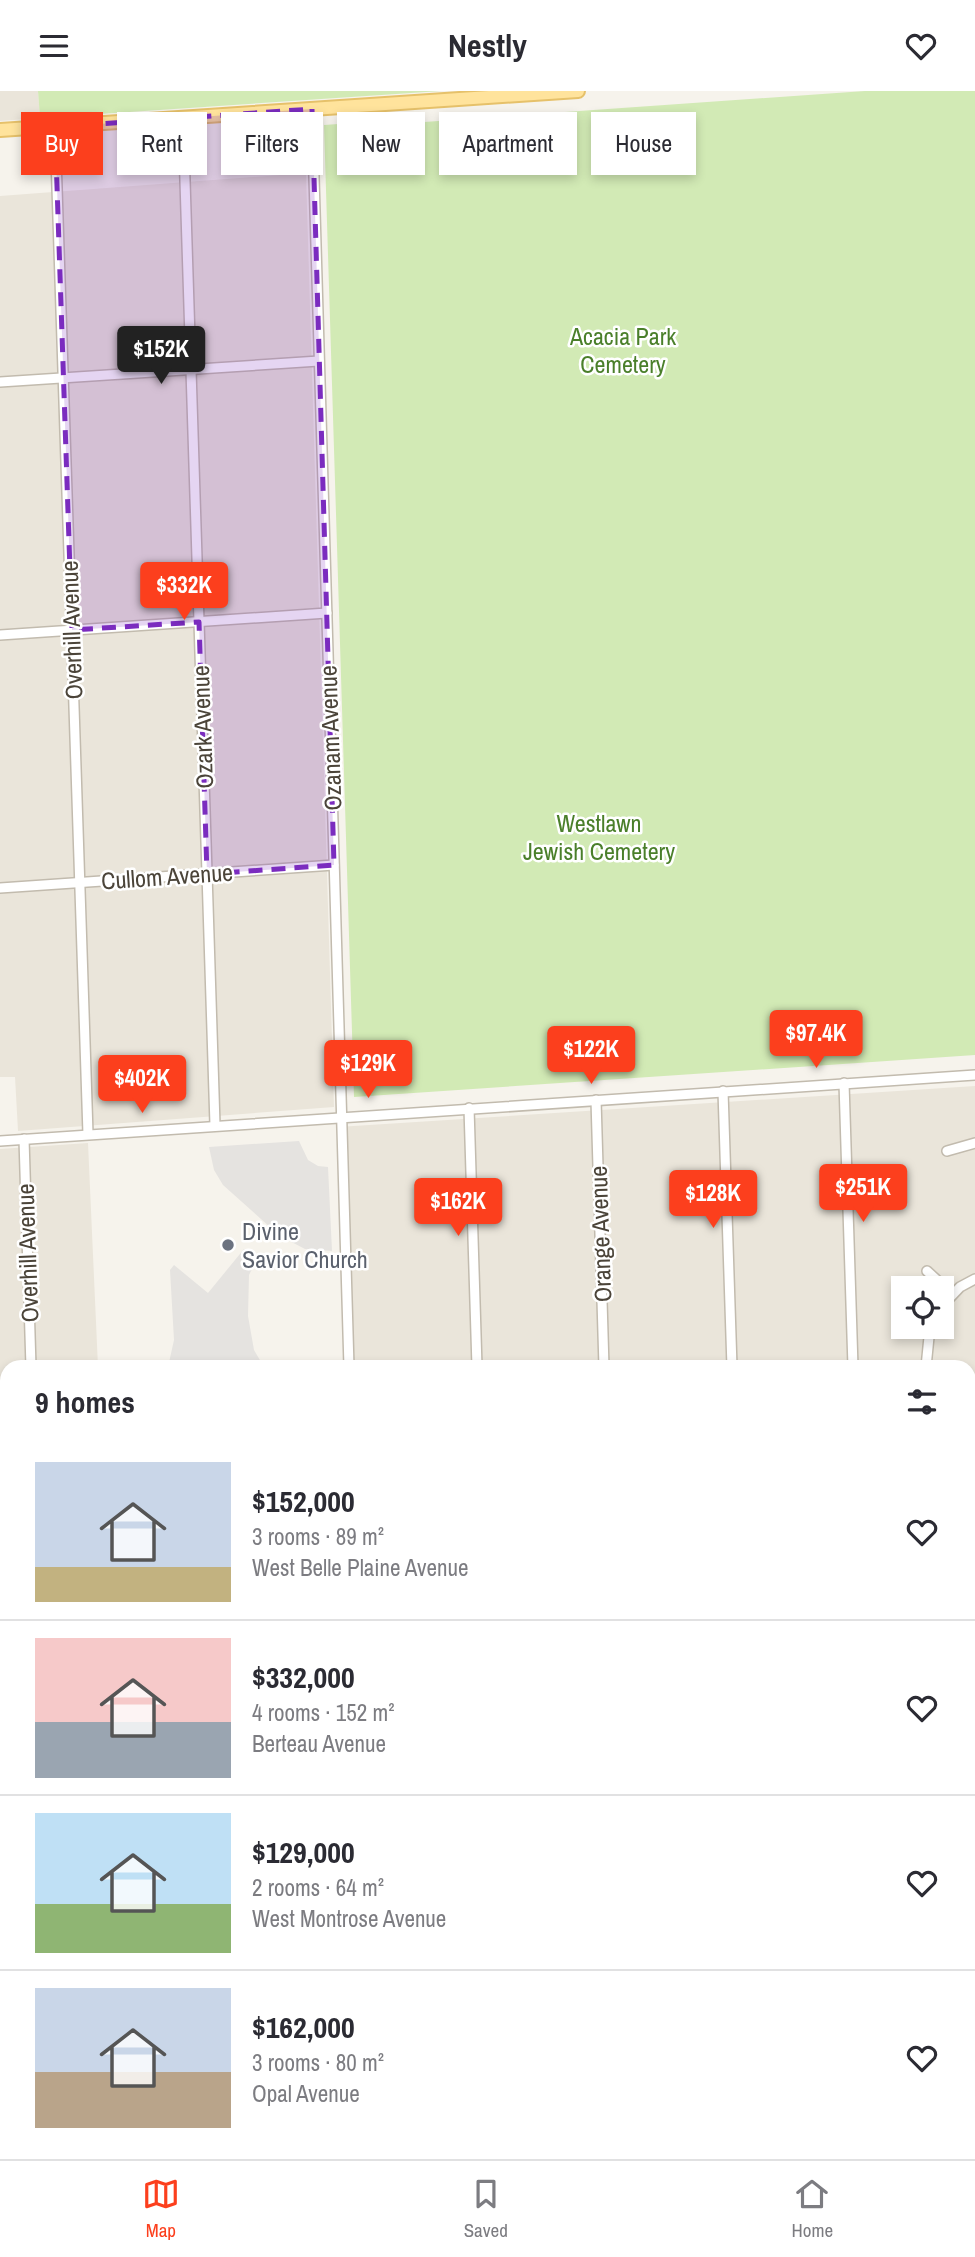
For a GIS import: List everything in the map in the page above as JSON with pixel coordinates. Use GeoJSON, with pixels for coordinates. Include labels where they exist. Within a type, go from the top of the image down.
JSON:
{"type":"FeatureCollection","features":[{"type":"Feature","properties":{"kind":"main road"},"geometry":{"type":"LineString","coordinates":[[207,116],[579,91]]}},
{"type":"Feature","properties":{"kind":"main road"},"geometry":{"type":"LineString","coordinates":[[0,130],[21,129]]}},
{"type":"Feature","properties":{"kind":"street","name":"Ozanam Avenue"},"geometry":{"type":"LineString","coordinates":[[312,109],[349,1360]]}},
{"type":"Feature","properties":{"kind":"street","name":"Overhill Avenue"},"geometry":{"type":"LineString","coordinates":[[57,175],[88,1134]]}},
{"type":"Feature","properties":{"kind":"street","name":"Ozark Avenue"},"geometry":{"type":"LineString","coordinates":[[185,175],[215,1125]]}},
{"type":"Feature","properties":{"kind":"street"},"geometry":{"type":"LineString","coordinates":[[0,382],[319,362]]}},
{"type":"Feature","properties":{"kind":"street"},"geometry":{"type":"LineString","coordinates":[[0,635],[327,613]]}},
{"type":"Feature","properties":{"kind":"street","name":"Cullom Avenue"},"geometry":{"type":"LineString","coordinates":[[0,888],[334,865]]}},
{"type":"Feature","properties":{"kind":"street"},"geometry":{"type":"LineString","coordinates":[[0,1141],[975,1075]]}},
{"type":"Feature","properties":{"kind":"street"},"geometry":{"type":"LineString","coordinates":[[844,1083],[853,1360]]}},
{"type":"Feature","properties":{"kind":"street"},"geometry":{"type":"LineString","coordinates":[[723,1091],[732,1360]]}},
{"type":"Feature","properties":{"kind":"street","name":"Orange Avenue"},"geometry":{"type":"LineString","coordinates":[[596,1100],[604,1360]]}},
{"type":"Feature","properties":{"kind":"street"},"geometry":{"type":"LineString","coordinates":[[469,1108],[477,1360]]}},
{"type":"Feature","properties":{"kind":"street","name":"Overhill Avenue"},"geometry":{"type":"LineString","coordinates":[[24,1139],[31,1360]]}},
{"type":"Feature","properties":{"kind":"street"},"geometry":{"type":"LineString","coordinates":[[947,1151],[975,1143]]}},
{"type":"Feature","properties":{"kind":"street"},"geometry":{"type":"LineString","coordinates":[[927,1271],[932,1276]]}},
{"type":"Feature","properties":{"kind":"street"},"geometry":{"type":"LineString","coordinates":[[954,1293],[975,1279]]}},
{"type":"Feature","properties":{"kind":"street"},"geometry":{"type":"LineString","coordinates":[[927,1360],[929,1339]]}},
{"type":"Feature","properties":{"kind":"highlighted area"},"geometry":{"type":"Polygon","coordinates":[[[312,109],[334,865],[207,874],[199,622],[72,630],[55,127],[312,109]]]}},
{"type":"Feature","properties":{"kind":"shaded area"},"geometry":{"type":"Polygon","coordinates":[[[0,91],[38,91],[40,112],[21,112],[21,119],[0,121],[0,91]]]}},
{"type":"Feature","properties":{"kind":"shaded area"},"geometry":{"type":"Polygon","coordinates":[[[306,175],[334,1107],[18,1131],[15,1077],[0,1077],[0,196],[306,175]]]}},
{"type":"Feature","properties":{"kind":"shaded area"},"geometry":{"type":"Polygon","coordinates":[[[975,1086],[975,1360],[347,1360],[338,1127],[975,1086]]]}},
{"type":"Feature","properties":{"kind":"shaded area"},"geometry":{"type":"Polygon","coordinates":[[[299,1141],[308,1160],[318,1166],[328,1167],[332,1251],[305,1249],[280,1236],[223,1185],[214,1170],[209,1147],[299,1141]]]}},
{"type":"Feature","properties":{"kind":"shaded area"},"geometry":{"type":"Polygon","coordinates":[[[88,1143],[98,1360],[0,1360],[0,1149],[88,1143]]]}},
{"type":"Feature","properties":{"kind":"shaded area"},"geometry":{"type":"Polygon","coordinates":[[[244,1249],[256,1261],[249,1275],[248,1316],[254,1350],[260,1360],[170,1360],[174,1340],[170,1270],[174,1265],[208,1293],[244,1249]]]}},
{"type":"Feature","properties":{"kind":"green space"},"geometry":{"type":"Polygon","coordinates":[[[38,91],[441,91],[103,114],[40,112],[38,91]]]}},
{"type":"Feature","properties":{"kind":"green space"},"geometry":{"type":"Polygon","coordinates":[[[865,91],[975,91],[975,1055],[354,1097],[324,125],[337,124],[337,175],[425,175],[425,122],[439,121],[439,175],[577,175],[577,112],[566,112],[865,91]]]}},
{"type":"Feature","properties":{"kind":"place","name":"Divine Savior Church"},"geometry":{"type":"Point","coordinates":[228,1245]}},
{"type":"Feature","properties":{"kind":"park label","name":"Acacia Park Cemetery"},"geometry":{"type":"Point","coordinates":[623,350]}},
{"type":"Feature","properties":{"kind":"park label","name":"Westlawn Jewish Cemetery"},"geometry":{"type":"Point","coordinates":[599,837]}}]}
